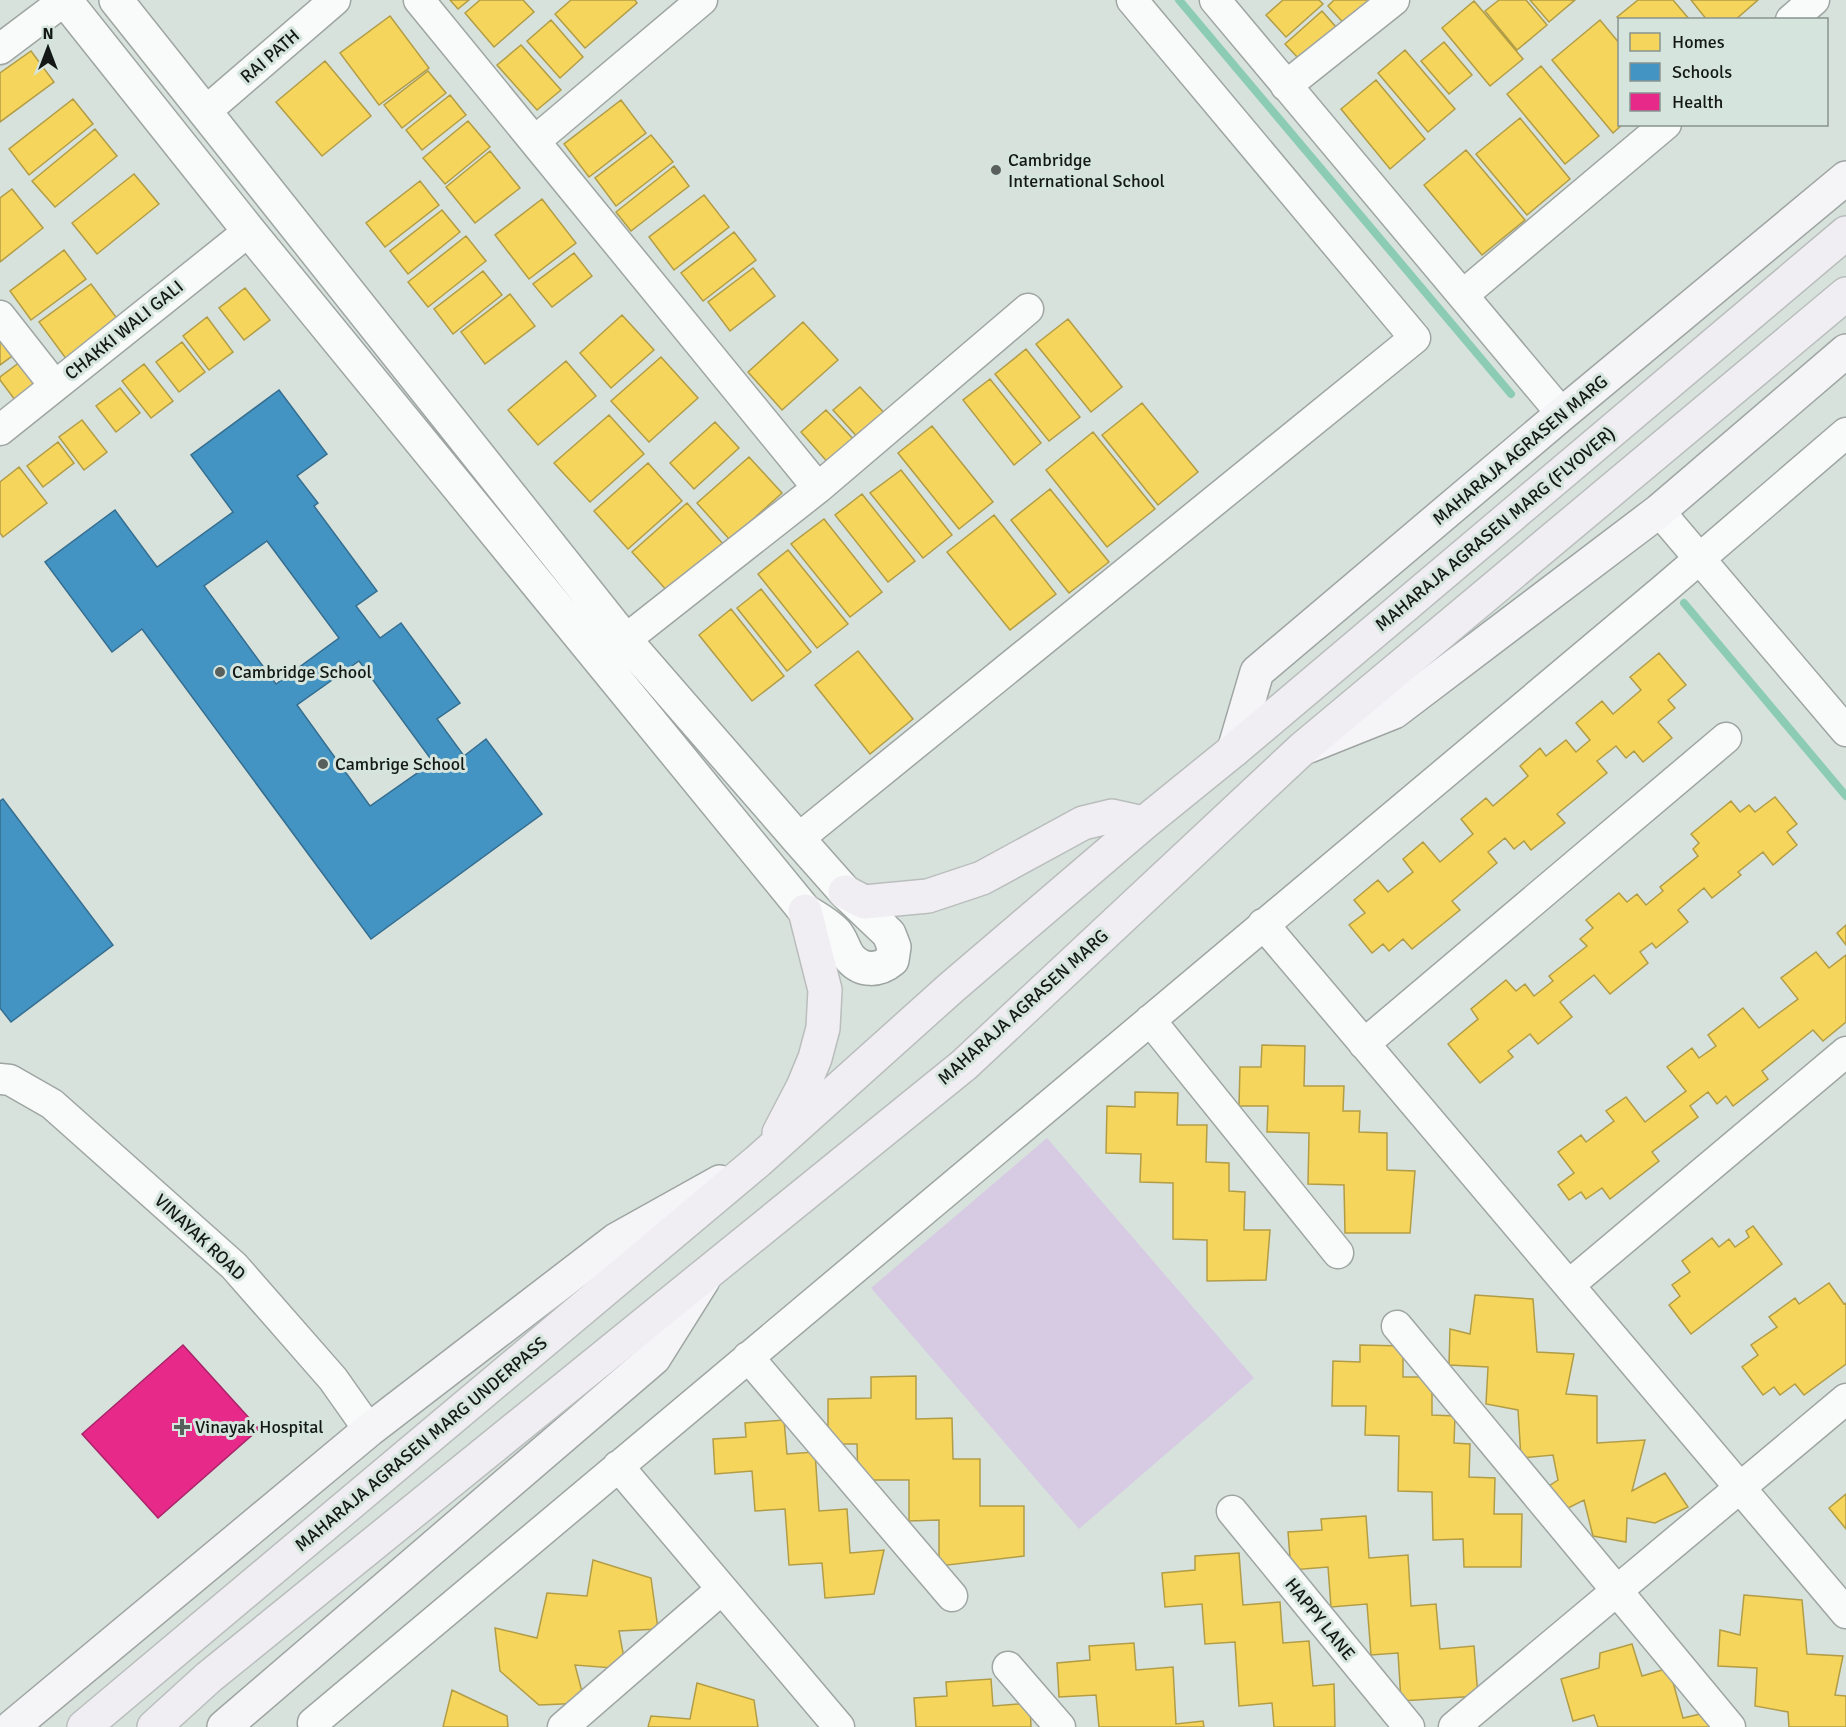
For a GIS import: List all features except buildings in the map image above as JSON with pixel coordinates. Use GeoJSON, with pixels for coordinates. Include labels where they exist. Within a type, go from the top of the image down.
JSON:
{"type":"FeatureCollection","features":[{"type":"Feature","properties":{"kind":"main road","name":"MAHARAJA AGRASEN MARG"},"geometry":{"type":"LineString","coordinates":[[1234,750],[1257,672],[1846,178]]}},
{"type":"Feature","properties":{"kind":"main road","name":"MAHARAJA AGRASEN MARG (FLYOVER)"},"geometry":{"type":"LineString","coordinates":[[1144,823],[1234,750],[1846,233]]}},
{"type":"Feature","properties":{"kind":"main road"},"geometry":{"type":"LineString","coordinates":[[1302,749],[1846,294]]}},
{"type":"Feature","properties":{"kind":"main road"},"geometry":{"type":"LineString","coordinates":[[1302,749],[1394,712],[1659,511],[1846,351]]}},
{"type":"Feature","properties":{"kind":"main road","name":"MAHARAJA AGRASEN MARG"},"geometry":{"type":"LineString","coordinates":[[705,1275],[964,1065],[1302,749]]}},
{"type":"Feature","properties":{"kind":"main road"},"geometry":{"type":"LineString","coordinates":[[845,892],[864,902],[928,896],[982,878],[1083,823],[1112,816],[1144,823]]}},
{"type":"Feature","properties":{"kind":"main road"},"geometry":{"type":"LineString","coordinates":[[12,1727],[369,1430],[616,1240],[764,1156],[952,987],[1144,823]]}},
{"type":"Feature","properties":{"kind":"main road"},"geometry":{"type":"LineString","coordinates":[[764,1156],[803,1087],[815,1058],[823,1028],[825,990],[805,911]]}},
{"type":"Feature","properties":{"kind":"main road","name":"MAHARAJA AGRASEN MARG UNDERPASS"},"geometry":{"type":"LineString","coordinates":[[84,1727],[764,1156]]}},
{"type":"Feature","properties":{"kind":"main road"},"geometry":{"type":"LineString","coordinates":[[154,1727],[218,1670],[705,1275]]}},
{"type":"Feature","properties":{"kind":"main road"},"geometry":{"type":"LineString","coordinates":[[224,1727],[654,1358],[705,1275]]}},
{"type":"Feature","properties":{"kind":"street"},"geometry":{"type":"LineString","coordinates":[[0,49],[65,0],[249,231],[805,911],[837,933],[850,958],[861,967],[875,969],[884,967],[892,960],[894,947],[889,933],[845,892],[625,640],[116,0]]}},
{"type":"Feature","properties":{"kind":"street","name":"RAI PATH"},"geometry":{"type":"LineString","coordinates":[[205,112],[335,0]]}},
{"type":"Feature","properties":{"kind":"street"},"geometry":{"type":"LineString","coordinates":[[419,0],[818,488]]}},
{"type":"Feature","properties":{"kind":"street"},"geometry":{"type":"LineString","coordinates":[[535,141],[702,0]]}},
{"type":"Feature","properties":{"kind":"street"},"geometry":{"type":"LineString","coordinates":[[798,839],[1415,338],[1132,0]]}},
{"type":"Feature","properties":{"kind":"street"},"geometry":{"type":"LineString","coordinates":[[1215,0],[1563,414]]}},
{"type":"Feature","properties":{"kind":"street"},"geometry":{"type":"LineString","coordinates":[[1286,86],[1394,0]]}},
{"type":"Feature","properties":{"kind":"street"},"geometry":{"type":"LineString","coordinates":[[1793,18],[1814,0]]}},
{"type":"Feature","properties":{"kind":"street"},"geometry":{"type":"LineString","coordinates":[[1463,296],[1664,126]]}},
{"type":"Feature","properties":{"kind":"street","name":"CHAKKI WALI GALI"},"geometry":{"type":"LineString","coordinates":[[0,430],[249,231]]}},
{"type":"Feature","properties":{"kind":"street"},"geometry":{"type":"LineString","coordinates":[[625,640],[818,488],[1028,309]]}},
{"type":"Feature","properties":{"kind":"street"},"geometry":{"type":"LineString","coordinates":[[0,316],[55,386]]}},
{"type":"Feature","properties":{"kind":"street"},"geometry":{"type":"LineString","coordinates":[[316,1727],[313,1723],[1699,560],[1846,433]]}},
{"type":"Feature","properties":{"kind":"street"},"geometry":{"type":"LineString","coordinates":[[1659,511],[1846,731]]}},
{"type":"Feature","properties":{"kind":"street"},"geometry":{"type":"LineString","coordinates":[[1364,1044],[1726,738]]}},
{"type":"Feature","properties":{"kind":"street"},"geometry":{"type":"LineString","coordinates":[[1263,924],[1846,1613]]}},
{"type":"Feature","properties":{"kind":"street"},"geometry":{"type":"LineString","coordinates":[[1150,1020],[1338,1253]]}},
{"type":"Feature","properties":{"kind":"street"},"geometry":{"type":"LineString","coordinates":[[1569,1285],[1846,1052]]}},
{"type":"Feature","properties":{"kind":"street","name":"VINAYAK ROAD"},"geometry":{"type":"LineString","coordinates":[[3,1088],[52,1104],[234,1266],[333,1379],[369,1430]]}},
{"type":"Feature","properties":{"kind":"street"},"geometry":{"type":"LineString","coordinates":[[1397,1326],[1730,1727]]}},
{"type":"Feature","properties":{"kind":"street"},"geometry":{"type":"LineString","coordinates":[[748,1357],[952,1596]]}},
{"type":"Feature","properties":{"kind":"street"},"geometry":{"type":"LineString","coordinates":[[1454,1727],[1846,1399]]}},
{"type":"Feature","properties":{"kind":"street"},"geometry":{"type":"LineString","coordinates":[[618,1466],[839,1727]]}},
{"type":"Feature","properties":{"kind":"street","name":"HAPPY LANE"},"geometry":{"type":"LineString","coordinates":[[1232,1510],[1409,1727]]}},
{"type":"Feature","properties":{"kind":"street"},"geometry":{"type":"LineString","coordinates":[[563,1727],[722,1589]]}},
{"type":"Feature","properties":{"kind":"street"},"geometry":{"type":"LineString","coordinates":[[1008,1667],[1060,1727]]}},
{"type":"Feature","properties":{"kind":"shaded area"},"geometry":{"type":"Polygon","coordinates":[[[1047,1138],[1254,1378],[1079,1529],[871,1288],[1047,1138]]]}},
{"type":"Feature","properties":{"kind":"waterway"},"geometry":{"type":"LineString","coordinates":[[1179,0],[1511,394]]}},
{"type":"Feature","properties":{"kind":"waterway"},"geometry":{"type":"LineString","coordinates":[[1684,603],[1846,796]]}},
{"type":"Feature","properties":{"kind":"place","name":"Cambridge International School"},"geometry":{"type":"Point","coordinates":[996,170]}},
{"type":"Feature","properties":{"kind":"place","name":"Cambridge School"},"geometry":{"type":"Point","coordinates":[220,672]}},
{"type":"Feature","properties":{"kind":"place","name":"Cambrige School"},"geometry":{"type":"Point","coordinates":[323,764]}},
{"type":"Feature","properties":{"kind":"place","name":"Vinayak Hospital"},"geometry":{"type":"Point","coordinates":[182,1427]}}]}
